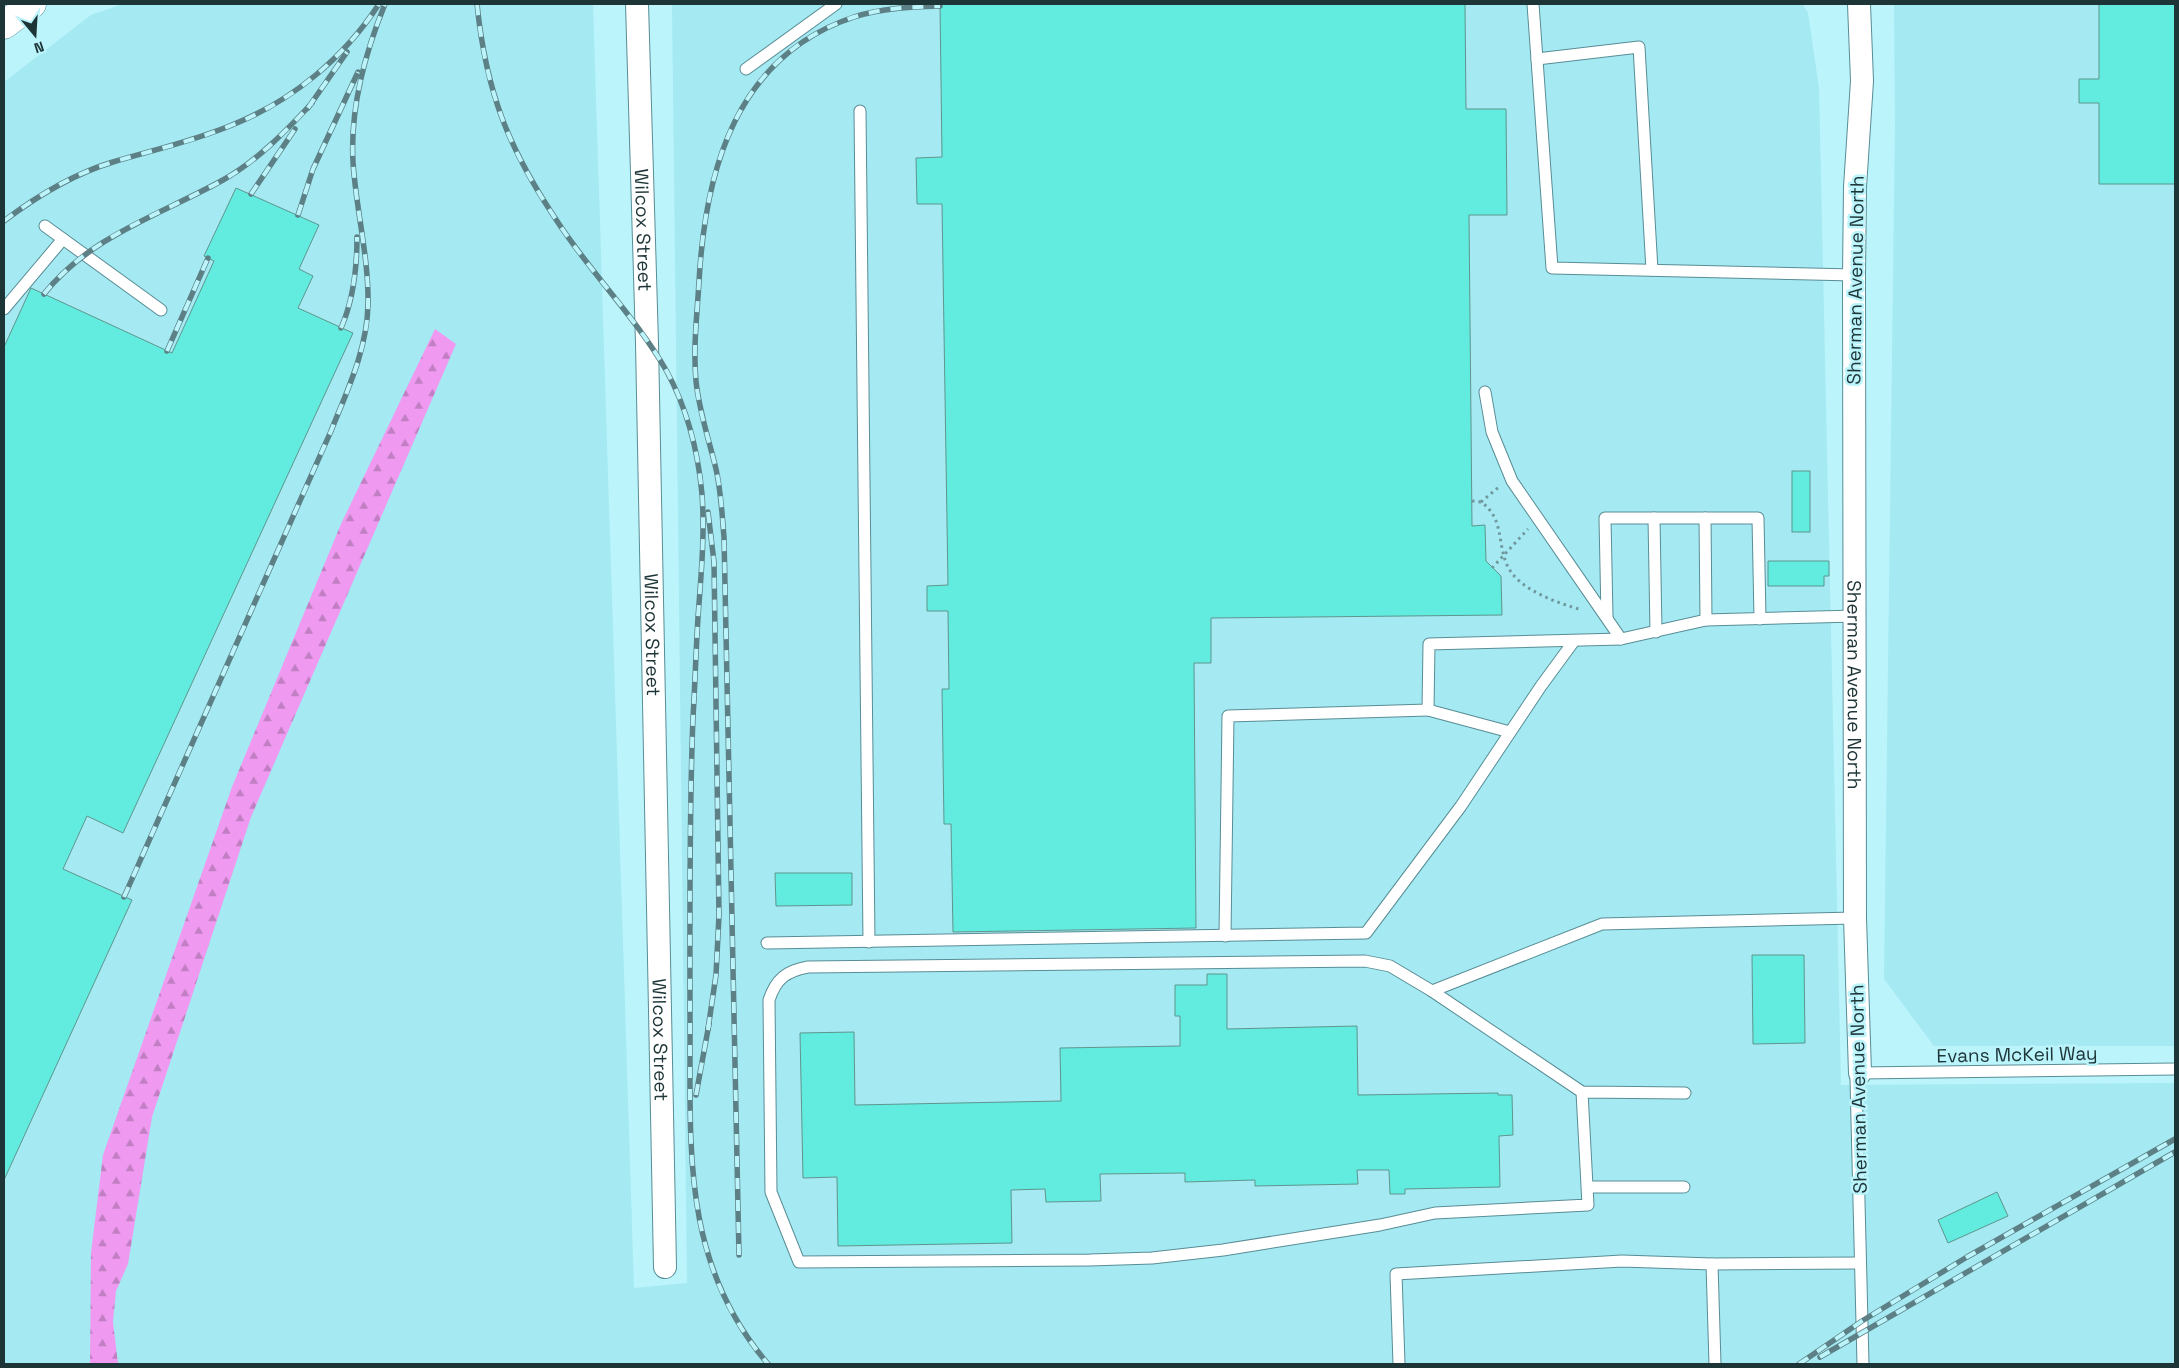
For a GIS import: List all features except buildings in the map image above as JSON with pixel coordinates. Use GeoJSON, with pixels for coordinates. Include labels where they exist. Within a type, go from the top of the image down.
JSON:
{"type":"FeatureCollection","features":[{"type":"Feature","properties":{"kind":"street"},"geometry":{"type":"LineString","coordinates":[[4,25],[32,4]]}},
{"type":"Feature","properties":{"kind":"street","name":"Wilcox Street"},"geometry":{"type":"LineString","coordinates":[[637,4],[647,353],[665,1267]]}},
{"type":"Feature","properties":{"kind":"street","name":"Sherman Avenue North"},"geometry":{"type":"LineString","coordinates":[[1859,4],[1862,81],[1855,187],[1854,275],[1855,918],[1860,1073]]}},
{"type":"Feature","properties":{"kind":"lane"},"geometry":{"type":"LineString","coordinates":[[746,68],[836,4]]}},
{"type":"Feature","properties":{"kind":"lane"},"geometry":{"type":"LineString","coordinates":[[1533,4],[1552,268],[1854,275]]}},
{"type":"Feature","properties":{"kind":"lane"},"geometry":{"type":"LineString","coordinates":[[1537,59],[1639,47],[1652,270]]}},
{"type":"Feature","properties":{"kind":"lane"},"geometry":{"type":"LineString","coordinates":[[860,111],[869,942]]}},
{"type":"Feature","properties":{"kind":"lane"},"geometry":{"type":"LineString","coordinates":[[45,226],[161,310]]}},
{"type":"Feature","properties":{"kind":"lane"},"geometry":{"type":"LineString","coordinates":[[4,310],[63,239]]}},
{"type":"Feature","properties":{"kind":"lane"},"geometry":{"type":"LineString","coordinates":[[1485,392],[1492,432],[1510,477],[1537,520],[1621,639]]}},
{"type":"Feature","properties":{"kind":"lane"},"geometry":{"type":"LineString","coordinates":[[1607,617],[1604,518],[1758,518],[1760,619]]}},
{"type":"Feature","properties":{"kind":"lane"},"geometry":{"type":"LineString","coordinates":[[1654,518],[1656,632]]}},
{"type":"Feature","properties":{"kind":"lane"},"geometry":{"type":"LineString","coordinates":[[1705,518],[1706,620]]}},
{"type":"Feature","properties":{"kind":"lane"},"geometry":{"type":"LineString","coordinates":[[1428,710],[1429,644],[1621,639],[1706,620],[1855,616]]}},
{"type":"Feature","properties":{"kind":"lane"},"geometry":{"type":"LineString","coordinates":[[766,943],[1366,933],[1461,806],[1574,641]]}},
{"type":"Feature","properties":{"kind":"lane"},"geometry":{"type":"LineString","coordinates":[[1225,936],[1228,716],[1428,710],[1510,732]]}},
{"type":"Feature","properties":{"kind":"lane"},"geometry":{"type":"LineString","coordinates":[[1432,991],[1602,924],[1855,918]]}},
{"type":"Feature","properties":{"kind":"lane"},"geometry":{"type":"LineString","coordinates":[[1582,1092],[1588,1205],[1435,1213],[1380,1225],[1223,1250],[1152,1258],[799,1262],[775,1205],[770,1178],[769,1000],[778,980],[795,969],[808,967],[1365,960],[1390,966],[1432,991],[1582,1092],[1685,1093]]}},
{"type":"Feature","properties":{"kind":"lane","name":"Evans McKeil Way"},"geometry":{"type":"LineString","coordinates":[[1860,1073],[2175,1069]]}},
{"type":"Feature","properties":{"kind":"lane","name":"Sherman Avenue North"},"geometry":{"type":"LineString","coordinates":[[1860,1073],[1856,1079],[1863,1364]]}},
{"type":"Feature","properties":{"kind":"lane"},"geometry":{"type":"LineString","coordinates":[[1588,1187],[1684,1187]]}},
{"type":"Feature","properties":{"kind":"lane"},"geometry":{"type":"LineString","coordinates":[[1399,1364],[1396,1274],[1622,1261],[1712,1264],[1860,1263]]}},
{"type":"Feature","properties":{"kind":"lane"},"geometry":{"type":"LineString","coordinates":[[1712,1264],[1715,1364]]}},
{"type":"Feature","properties":{"kind":"path"},"geometry":{"type":"LineString","coordinates":[[1481,502],[1510,477]]}},
{"type":"Feature","properties":{"kind":"path"},"geometry":{"type":"LineString","coordinates":[[1472,501],[1481,502],[1497,519],[1508,566],[1512,572],[1540,595],[1553,602],[1607,617]]}},
{"type":"Feature","properties":{"kind":"path"},"geometry":{"type":"LineString","coordinates":[[1492,568],[1537,520]]}},
{"type":"Feature","properties":{"kind":"shaded area"},"geometry":{"type":"Polygon","coordinates":[[[123,4],[593,4],[634,1288],[687,1283],[672,4],[1802,4],[1808,13],[1819,88],[1841,1085],[2175,1083],[2175,1364],[4,1364],[4,82],[91,15],[123,4]]]}},
{"type":"Feature","properties":{"kind":"shaded area"},"geometry":{"type":"Polygon","coordinates":[[[1894,4],[2175,4],[2175,1046],[1934,1046],[1884,979],[1895,124],[1894,4]]]}},
{"type":"Feature","properties":{"kind":"green space"},"geometry":{"type":"Polygon","coordinates":[[[435,329],[456,344],[251,817],[152,1117],[128,1264],[116,1291],[113,1322],[118,1364],[90,1364],[91,1253],[103,1155],[232,787],[341,524],[435,329]]]}},
{"type":"Feature","properties":{"kind":"railway"},"geometry":{"type":"LineString","coordinates":[[4,221],[29,203],[70,179],[113,162],[218,131],[275,104],[315,76],[333,60],[365,24],[379,4]]}},
{"type":"Feature","properties":{"kind":"railway"},"geometry":{"type":"LineString","coordinates":[[124,897],[331,431],[360,354],[367,322],[368,287],[353,162],[354,121],[365,61],[385,4]]}},
{"type":"Feature","properties":{"kind":"railway"},"geometry":{"type":"LineString","coordinates":[[477,4],[487,66],[494,93],[513,145],[541,197],[559,224],[585,261],[628,314],[666,370],[686,415],[698,462],[703,525],[691,792],[690,1108],[692,1154],[696,1198],[704,1242],[718,1284],[739,1324],[768,1364]]}},
{"type":"Feature","properties":{"kind":"railway"},"geometry":{"type":"LineString","coordinates":[[739,1255],[724,537],[718,477],[699,403],[695,369],[699,282],[709,199],[720,159],[734,122],[755,88],[781,59],[814,35],[854,17],[886,10],[940,6]]}},
{"type":"Feature","properties":{"kind":"railway"},"geometry":{"type":"LineString","coordinates":[[308,108],[347,52]]}},
{"type":"Feature","properties":{"kind":"railway"},"geometry":{"type":"LineString","coordinates":[[298,215],[313,169],[358,72]]}},
{"type":"Feature","properties":{"kind":"railway"},"geometry":{"type":"LineString","coordinates":[[44,294],[62,274],[104,242],[127,228],[199,193],[248,164],[281,135],[312,103]]}},
{"type":"Feature","properties":{"kind":"railway"},"geometry":{"type":"LineString","coordinates":[[251,194],[295,129]]}},
{"type":"Feature","properties":{"kind":"railway"},"geometry":{"type":"LineString","coordinates":[[341,328],[349,306],[354,283],[357,237]]}},
{"type":"Feature","properties":{"kind":"railway"},"geometry":{"type":"LineString","coordinates":[[167,351],[208,258]]}},
{"type":"Feature","properties":{"kind":"railway"},"geometry":{"type":"LineString","coordinates":[[708,512],[714,562],[719,915],[716,975],[708,1029]]}},
{"type":"Feature","properties":{"kind":"railway"},"geometry":{"type":"LineString","coordinates":[[696,1095],[709,1024]]}},
{"type":"Feature","properties":{"kind":"railway"},"geometry":{"type":"LineString","coordinates":[[1799,1364],[1862,1321],[1967,1257],[2175,1139]]}},
{"type":"Feature","properties":{"kind":"railway"},"geometry":{"type":"LineString","coordinates":[[1820,1357],[2175,1152]]}}]}
